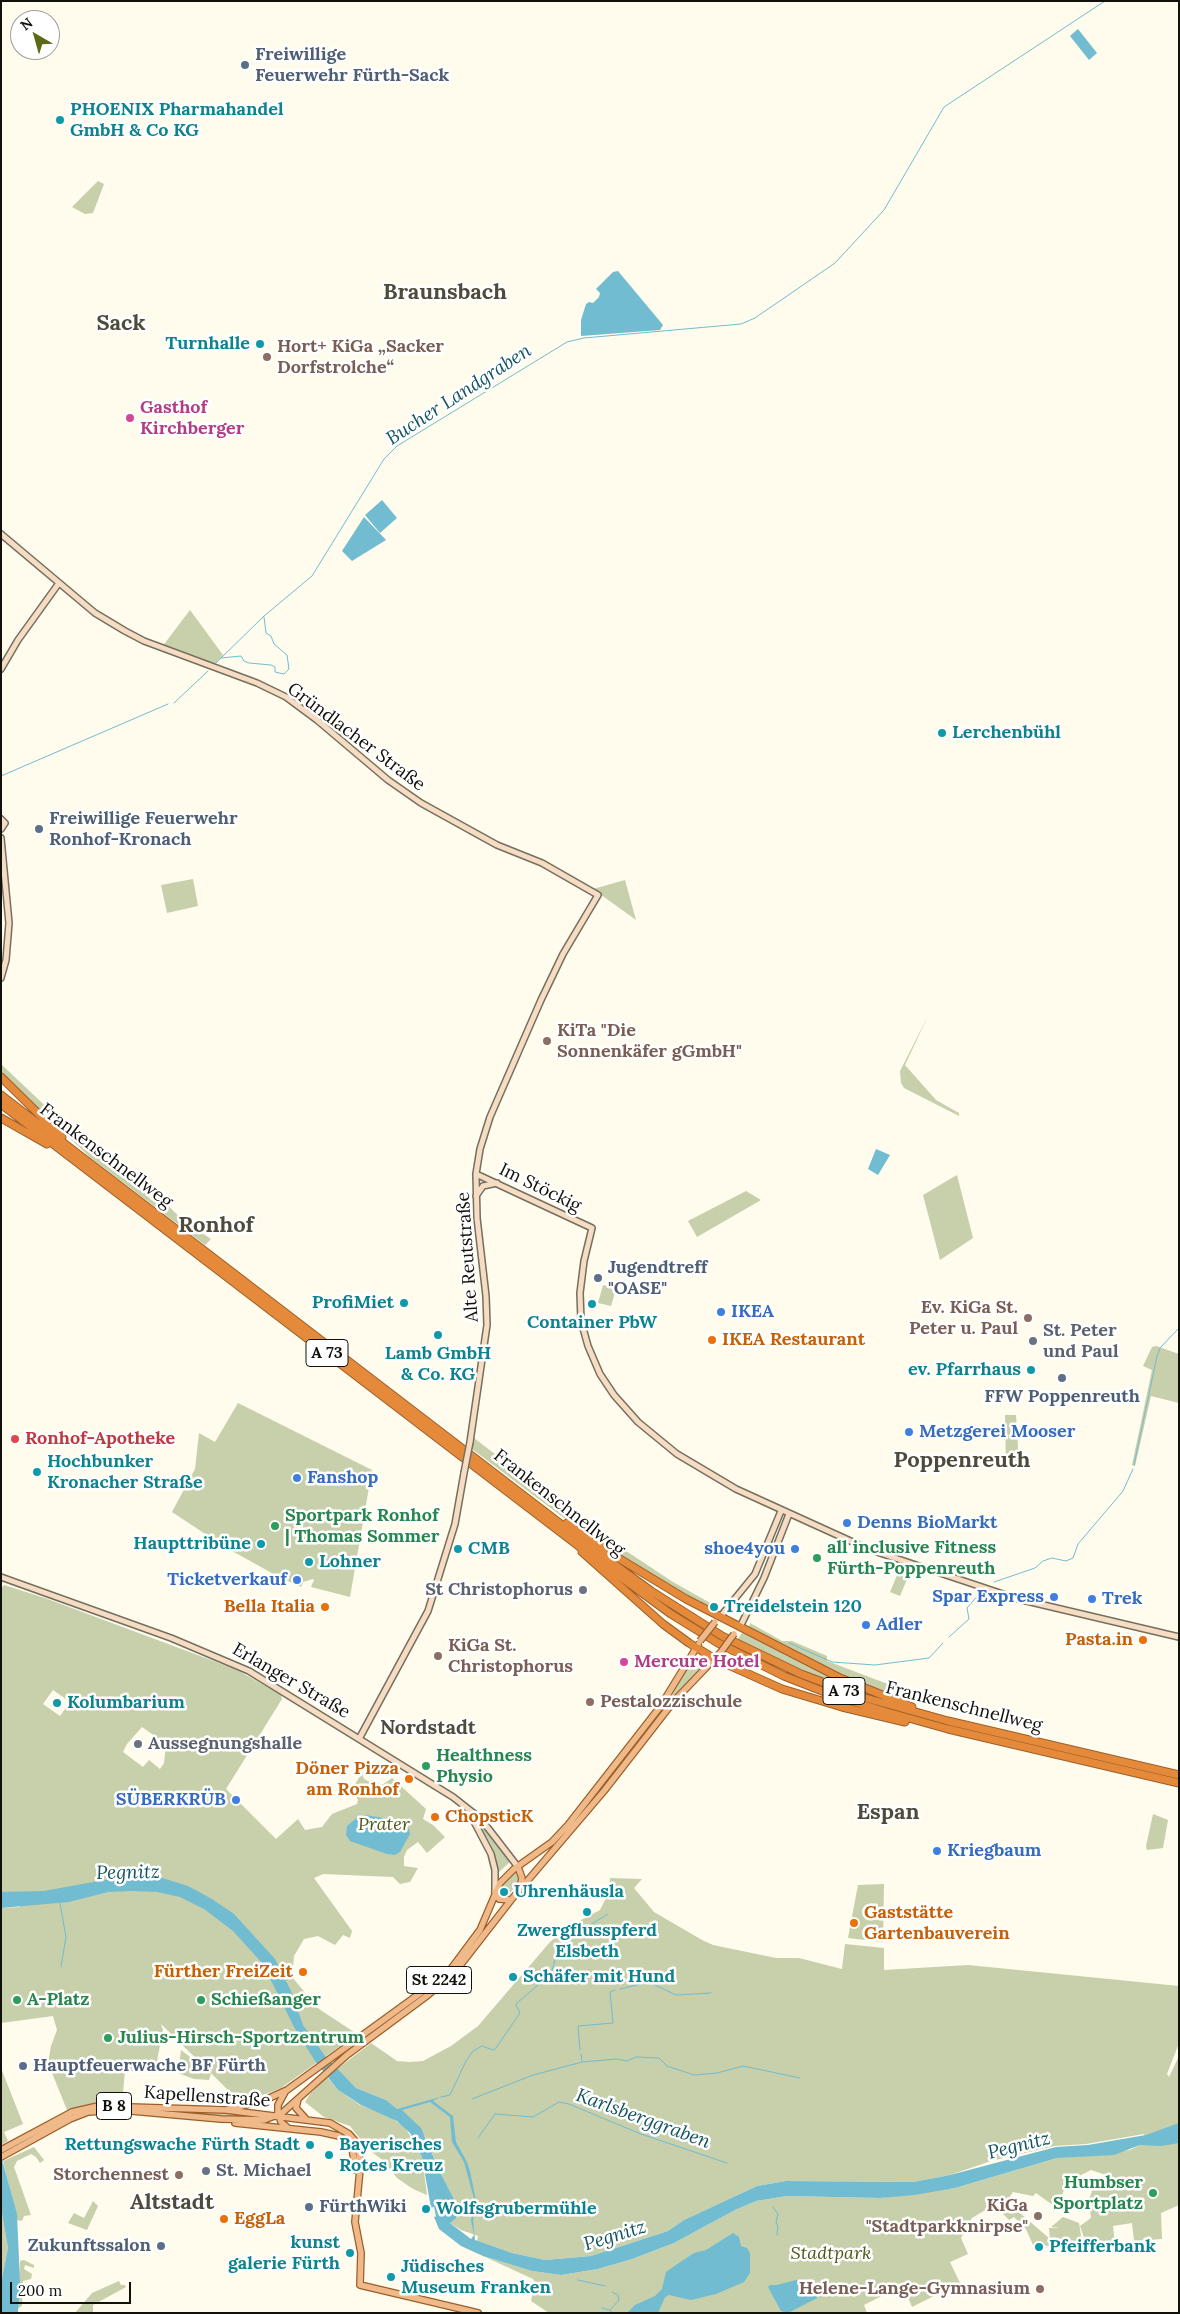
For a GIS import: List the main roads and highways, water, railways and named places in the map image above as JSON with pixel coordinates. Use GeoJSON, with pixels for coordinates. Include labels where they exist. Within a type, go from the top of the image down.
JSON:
{"type":"FeatureCollection","features":[{"type":"Feature","properties":{"kind":"highway"},"geometry":{"type":"LineString","coordinates":[[1,1077],[78,1153]]}},
{"type":"Feature","properties":{"kind":"highway","name":"Frankenschnellweg"},"geometry":{"type":"LineString","coordinates":[[1,1095],[644,1586],[722,1636],[767,1659],[862,1697],[948,1721],[1179,1776]]}},
{"type":"Feature","properties":{"kind":"highway","name":"Frankenschnellweg"},"geometry":{"type":"LineString","coordinates":[[1,1104],[575,1544],[671,1614],[755,1662],[835,1696],[944,1728],[1179,1783]]}},
{"type":"Feature","properties":{"kind":"highway"},"geometry":{"type":"LineString","coordinates":[[1,1118],[64,1154]]}},
{"type":"Feature","properties":{"kind":"highway"},"geometry":{"type":"LineString","coordinates":[[535,1503],[657,1583],[717,1619],[740,1627],[859,1687],[948,1721]]}},
{"type":"Feature","properties":{"kind":"highway"},"geometry":{"type":"LineString","coordinates":[[575,1544],[586,1558],[641,1606],[698,1644],[715,1658],[782,1689],[923,1726],[944,1728]]}},
{"type":"Feature","properties":{"kind":"main road","name":"Gründlacher Straße"},"geometry":{"type":"LineString","coordinates":[[1,534],[95,613],[144,641],[286,697],[317,720],[374,770],[421,803],[489,841],[542,863],[598,896]]}},
{"type":"Feature","properties":{"kind":"main road"},"geometry":{"type":"LineString","coordinates":[[1,669],[18,640],[59,583]]}},
{"type":"Feature","properties":{"kind":"main road"},"geometry":{"type":"LineString","coordinates":[[1,819],[5,825],[1,829]]}},
{"type":"Feature","properties":{"kind":"main road"},"geometry":{"type":"LineString","coordinates":[[1,838],[8,923],[6,960],[1,978]]}},
{"type":"Feature","properties":{"kind":"main road","name":"Alte Reutstraße"},"geometry":{"type":"LineString","coordinates":[[359,1738],[428,1611],[455,1524],[470,1442],[487,1325],[476,1196],[476,1174],[480,1149],[490,1117],[541,1000],[563,954],[598,896]]}},
{"type":"Feature","properties":{"kind":"main road","name":"Im Stöckig"},"geometry":{"type":"LineString","coordinates":[[476,1174],[592,1228],[584,1260],[580,1308],[588,1346],[605,1383],[628,1412],[666,1447],[730,1486],[781,1511]]}},
{"type":"Feature","properties":{"kind":"main road"},"geometry":{"type":"LineString","coordinates":[[476,1196],[484,1186],[497,1183]]}},
{"type":"Feature","properties":{"kind":"main road"},"geometry":{"type":"LineString","coordinates":[[511,1900],[501,1901],[497,1898],[495,1892],[505,1877],[552,1842],[584,1806],[660,1708],[698,1644],[755,1574],[781,1511],[868,1549],[957,1580],[1050,1607],[1179,1638]]}},
{"type":"Feature","properties":{"kind":"main road"},"geometry":{"type":"LineString","coordinates":[[740,1627],[764,1578],[789,1514]]}},
{"type":"Feature","properties":{"kind":"main road","name":"Erlanger Straße"},"geometry":{"type":"LineString","coordinates":[[1,1576],[229,1661],[289,1694],[447,1793],[468,1809],[494,1834],[518,1867]]}},
{"type":"Feature","properties":{"kind":"main road","name":"Erlanger Straße"},"geometry":{"type":"LineString","coordinates":[[226,2110],[265,2100],[286,2091],[450,1977],[519,1889],[604,1791],[674,1701],[721,1652],[740,1627]]}},
{"type":"Feature","properties":{"kind":"main road","name":"Erlanger Straße"},"geometry":{"type":"LineString","coordinates":[[278,2116],[368,2035],[448,1973],[480,1930],[495,1892],[495,1870],[492,1854],[468,1809]]}},
{"type":"Feature","properties":{"kind":"main road"},"geometry":{"type":"LineString","coordinates":[[518,1867],[522,1878],[519,1889]]}},
{"type":"Feature","properties":{"kind":"main road"},"geometry":{"type":"LineString","coordinates":[[286,2091],[278,2105],[278,2116],[288,2128]]}},
{"type":"Feature","properties":{"kind":"main road"},"geometry":{"type":"LineString","coordinates":[[298,2098],[296,2108],[306,2118]]}},
{"type":"Feature","properties":{"kind":"main road","name":"Kapellenstraße"},"geometry":{"type":"LineString","coordinates":[[1,2157],[62,2117],[88,2108],[120,2106],[226,2110],[278,2116]]}},
{"type":"Feature","properties":{"kind":"main road","name":"Kapellenstraße"},"geometry":{"type":"LineString","coordinates":[[1,2150],[12,2149],[64,2122],[88,2112],[138,2111],[288,2128]]}},
{"type":"Feature","properties":{"kind":"main road","name":"Kapellenstraße"},"geometry":{"type":"LineString","coordinates":[[221,2119],[264,2120],[278,2116]]}},
{"type":"Feature","properties":{"kind":"main road","name":"B 8"},"geometry":{"type":"LineString","coordinates":[[278,2116],[306,2118],[340,2127],[352,2138],[357,2146],[360,2161],[355,2225],[361,2253],[360,2285],[478,2313]]}},
{"type":"Feature","properties":{"kind":"main road","name":"B 8"},"geometry":{"type":"LineString","coordinates":[[288,2128],[334,2134],[347,2141],[352,2148],[355,2160],[358,2190]]}},
{"type":"Feature","properties":{"kind":"water"},"geometry":{"type":"Polygon","coordinates":[[[1078,29],[1097,53],[1089,60],[1070,36],[1078,29]]]}},
{"type":"Feature","properties":{"kind":"water"},"geometry":{"type":"Polygon","coordinates":[[[618,271],[663,325],[660,330],[581,336],[581,320],[586,304],[589,302],[593,303],[599,297],[600,293],[596,289],[613,272],[618,271]]]}},
{"type":"Feature","properties":{"kind":"water"},"geometry":{"type":"Polygon","coordinates":[[[382,500],[397,518],[380,533],[365,515],[382,500]]]}},
{"type":"Feature","properties":{"kind":"water"},"geometry":{"type":"Polygon","coordinates":[[[364,517],[386,540],[352,561],[342,551],[364,517]]]}},
{"type":"Feature","properties":{"kind":"water"},"geometry":{"type":"Polygon","coordinates":[[[876,1149],[890,1155],[878,1175],[868,1169],[876,1149]]]}},
{"type":"Feature","properties":{"kind":"water"},"geometry":{"type":"Polygon","coordinates":[[[365,1815],[390,1819],[409,1829],[410,1834],[400,1852],[395,1855],[387,1854],[350,1841],[346,1835],[347,1826],[359,1816],[365,1815]]]}},
{"type":"Feature","properties":{"kind":"water"},"geometry":{"type":"Polygon","coordinates":[[[132,1875],[159,1877],[188,1886],[234,1914],[275,1959],[291,1991],[303,2025],[325,2056],[356,2088],[386,2100],[397,2109],[440,2097],[433,2101],[453,2116],[456,2142],[470,2171],[476,2201],[473,2220],[475,2240],[512,2253],[545,2260],[591,2256],[668,2231],[684,2220],[757,2186],[786,2181],[913,2182],[950,2175],[1056,2147],[1088,2145],[1146,2135],[1179,2123],[1179,2143],[1161,2146],[1140,2145],[1114,2155],[1057,2158],[955,2188],[914,2195],[880,2198],[787,2196],[756,2201],[735,2210],[674,2243],[632,2259],[598,2269],[561,2275],[532,2271],[483,2256],[461,2246],[439,2229],[434,2217],[443,2214],[441,2204],[431,2208],[422,2157],[410,2133],[397,2121],[361,2105],[338,2090],[315,2061],[294,2027],[263,1964],[233,1931],[204,1909],[180,1897],[157,1892],[108,1892],[69,1902],[1,1908],[1,1892],[44,1891],[132,1875]],[[430,2102],[402,2110],[421,2128],[457,2205],[456,2218],[450,2223],[471,2239],[474,2235],[471,2220],[475,2202],[464,2162],[452,2142],[450,2117],[430,2102]]]}},
{"type":"Feature","properties":{"kind":"water"},"geometry":{"type":"Polygon","coordinates":[[[1,2156],[17,2214],[20,2283],[18,2313],[1,2313],[1,2283],[8,2248],[1,2208],[1,2156]]]}},
{"type":"Feature","properties":{"kind":"water"},"geometry":{"type":"Polygon","coordinates":[[[733,2233],[739,2237],[741,2246],[747,2248],[750,2253],[750,2273],[744,2282],[716,2294],[691,2300],[669,2295],[665,2297],[658,2313],[627,2313],[635,2305],[655,2296],[662,2289],[666,2272],[694,2253],[706,2250],[733,2233]]]}},
{"type":"Feature","properties":{"kind":"water"},"geometry":{"type":"Polygon","coordinates":[[[796,2280],[803,2281],[814,2290],[818,2294],[817,2298],[788,2313],[781,2311],[768,2287],[796,2280]]]}},
{"type":"Feature","properties":{"kind":"waterway","name":"Bucher Landgraben"},"geometry":{"type":"LineString","coordinates":[[216,663],[264,616],[312,576],[384,459],[397,446],[567,342],[584,338],[741,324],[755,318],[835,263],[884,210],[944,107],[1105,1]]}},
{"type":"Feature","properties":{"kind":"waterway"},"geometry":{"type":"LineString","coordinates":[[221,658],[241,656],[244,661],[271,665],[275,667],[275,672],[284,674],[289,669],[287,655],[274,644],[271,636],[266,633],[264,617]]}},
{"type":"Feature","properties":{"kind":"waterway","name":"Bucher Landgraben"},"geometry":{"type":"LineString","coordinates":[[174,703],[208,671]]}},
{"type":"Feature","properties":{"kind":"waterway","name":"Bucher Landgraben"},"geometry":{"type":"LineString","coordinates":[[1,776],[168,704]]}},
{"type":"Feature","properties":{"kind":"waterway"},"geometry":{"type":"LineString","coordinates":[[1134,1465],[1157,1356],[1160,1348],[1179,1328]]}},
{"type":"Feature","properties":{"kind":"waterway"},"geometry":{"type":"LineString","coordinates":[[994,1582],[1035,1568],[1043,1561],[1052,1558],[1066,1561],[1073,1558],[1078,1544],[1123,1491],[1133,1469]]}},
{"type":"Feature","properties":{"kind":"waterway"},"geometry":{"type":"LineString","coordinates":[[949,1637],[969,1619],[967,1608],[980,1593]]}},
{"type":"Feature","properties":{"kind":"waterway"},"geometry":{"type":"LineString","coordinates":[[789,1643],[832,1662],[875,1665],[929,1658],[943,1643]]}},
{"type":"Feature","properties":{"kind":"waterway"},"geometry":{"type":"LineString","coordinates":[[60,1903],[66,1937],[61,1967]]}},
{"type":"Feature","properties":{"kind":"waterway"},"geometry":{"type":"LineString","coordinates":[[441,2097],[450,2095],[466,2061],[473,2051],[482,2046],[493,2050],[496,2048],[520,2013],[516,2005],[517,2003],[551,1974],[557,1953],[573,1935],[608,1914]]}},
{"type":"Feature","properties":{"kind":"waterway"},"geometry":{"type":"LineString","coordinates":[[620,1989],[649,1982],[676,1995],[711,1993]]}},
{"type":"Feature","properties":{"kind":"waterway"},"geometry":{"type":"LineString","coordinates":[[580,2050],[578,2026],[613,2023],[610,1992],[615,1990]]}},
{"type":"Feature","properties":{"kind":"waterway"},"geometry":{"type":"LineString","coordinates":[[581,2054],[582,2061]]}},
{"type":"Feature","properties":{"kind":"waterway"},"geometry":{"type":"LineString","coordinates":[[472,2099],[533,2075],[582,2062],[617,2059],[627,2061],[636,2057],[659,2058],[667,2066],[694,2075],[717,2073],[743,2066],[800,2078]]}},
{"type":"Feature","properties":{"kind":"waterway","name":"Karlsberggraben"},"geometry":{"type":"LineString","coordinates":[[478,2138],[495,2114],[533,2117],[559,2102],[569,2104],[641,2134],[727,2163]]}},
{"type":"Feature","properties":{"kind":"waterway"},"geometry":{"type":"LineString","coordinates":[[435,2200],[439,2220]]}},
{"type":"Feature","properties":{"kind":"waterway"},"geometry":{"type":"LineString","coordinates":[[773,2207],[778,2214],[776,2222],[778,2227],[777,2235]]}},
{"type":"Feature","properties":{"kind":"waterway"},"geometry":{"type":"LineString","coordinates":[[578,2280],[605,2286]]}},
{"type":"Feature","properties":{"kind":"waterway"},"geometry":{"type":"LineString","coordinates":[[612,2292],[618,2295],[619,2300],[610,2310],[612,2313]]}},
{"type":"Feature","properties":{"kind":"waterway"},"geometry":{"type":"LineString","coordinates":[[602,2308],[609,2310]]}},
{"type":"Feature","properties":{"kind":"place","name":"Freiwillige Feuerwehr Fürth-Sack"},"geometry":{"type":"Point","coordinates":[245,65]}},
{"type":"Feature","properties":{"kind":"place","name":"PHOENIX Pharmahandel GmbH & Co KG"},"geometry":{"type":"Point","coordinates":[60,120]}},
{"type":"Feature","properties":{"kind":"place","name":"Turnhalle"},"geometry":{"type":"Point","coordinates":[260,344]}},
{"type":"Feature","properties":{"kind":"place","name":"Hort+ KiGa „Sacker Dorfstrolche“"},"geometry":{"type":"Point","coordinates":[267,357]}},
{"type":"Feature","properties":{"kind":"place","name":"Gasthof Kirchberger"},"geometry":{"type":"Point","coordinates":[130,418]}},
{"type":"Feature","properties":{"kind":"place","name":"Lerchenbühl"},"geometry":{"type":"Point","coordinates":[942,733]}},
{"type":"Feature","properties":{"kind":"place","name":"Freiwillige Feuerwehr Ronhof-Kronach"},"geometry":{"type":"Point","coordinates":[39,829]}},
{"type":"Feature","properties":{"kind":"place","name":"KiTa \"Die Sonnenkäfer gGmbH\""},"geometry":{"type":"Point","coordinates":[547,1041]}},
{"type":"Feature","properties":{"kind":"place","name":"Jugendtreff \"OASE\""},"geometry":{"type":"Point","coordinates":[598,1278]}},
{"type":"Feature","properties":{"kind":"place","name":"ProfiMiet"},"geometry":{"type":"Point","coordinates":[404,1303]}},
{"type":"Feature","properties":{"kind":"place","name":"Container PbW"},"geometry":{"type":"Point","coordinates":[592,1304]}},
{"type":"Feature","properties":{"kind":"place","name":"IKEA"},"geometry":{"type":"Point","coordinates":[721,1312]}},
{"type":"Feature","properties":{"kind":"place","name":"Ev. KiGa St. Peter u. Paul"},"geometry":{"type":"Point","coordinates":[1028,1318]}},
{"type":"Feature","properties":{"kind":"place","name":"Lamb GmbH & Co. KG"},"geometry":{"type":"Point","coordinates":[438,1335]}},
{"type":"Feature","properties":{"kind":"place","name":"IKEA Restaurant"},"geometry":{"type":"Point","coordinates":[712,1340]}},
{"type":"Feature","properties":{"kind":"place","name":"St. Peter und Paul"},"geometry":{"type":"Point","coordinates":[1033,1341]}},
{"type":"Feature","properties":{"kind":"place","name":"ev. Pfarrhaus"},"geometry":{"type":"Point","coordinates":[1031,1370]}},
{"type":"Feature","properties":{"kind":"place","name":"FFW Poppenreuth"},"geometry":{"type":"Point","coordinates":[1062,1378]}},
{"type":"Feature","properties":{"kind":"place","name":"Metzgerei Mooser"},"geometry":{"type":"Point","coordinates":[909,1432]}},
{"type":"Feature","properties":{"kind":"place","name":"Ronhof-Apotheke"},"geometry":{"type":"Point","coordinates":[15,1439]}},
{"type":"Feature","properties":{"kind":"place","name":"Hochbunker Kronacher Straße"},"geometry":{"type":"Point","coordinates":[37,1472]}},
{"type":"Feature","properties":{"kind":"place","name":"Fanshop"},"geometry":{"type":"Point","coordinates":[297,1478]}},
{"type":"Feature","properties":{"kind":"place","name":"Denns BioMarkt"},"geometry":{"type":"Point","coordinates":[847,1523]}},
{"type":"Feature","properties":{"kind":"place","name":"Sportpark Ronhof | Thomas Sommer"},"geometry":{"type":"Point","coordinates":[275,1526]}},
{"type":"Feature","properties":{"kind":"place","name":"Haupttribüne"},"geometry":{"type":"Point","coordinates":[261,1544]}},
{"type":"Feature","properties":{"kind":"place","name":"CMB"},"geometry":{"type":"Point","coordinates":[458,1549]}},
{"type":"Feature","properties":{"kind":"place","name":"shoe4you"},"geometry":{"type":"Point","coordinates":[795,1549]}},
{"type":"Feature","properties":{"kind":"place","name":"all inclusive Fitness Fürth-Poppenreuth"},"geometry":{"type":"Point","coordinates":[817,1558]}},
{"type":"Feature","properties":{"kind":"place","name":"Lohner"},"geometry":{"type":"Point","coordinates":[309,1562]}},
{"type":"Feature","properties":{"kind":"place","name":"Ticketverkauf"},"geometry":{"type":"Point","coordinates":[297,1580]}},
{"type":"Feature","properties":{"kind":"place","name":"St Christophorus"},"geometry":{"type":"Point","coordinates":[583,1590]}},
{"type":"Feature","properties":{"kind":"place","name":"Spar Express"},"geometry":{"type":"Point","coordinates":[1054,1597]}},
{"type":"Feature","properties":{"kind":"place","name":"Trek"},"geometry":{"type":"Point","coordinates":[1092,1599]}},
{"type":"Feature","properties":{"kind":"place","name":"Bella Italia"},"geometry":{"type":"Point","coordinates":[325,1607]}},
{"type":"Feature","properties":{"kind":"place","name":"Treidelstein 120"},"geometry":{"type":"Point","coordinates":[714,1607]}},
{"type":"Feature","properties":{"kind":"place","name":"Adler"},"geometry":{"type":"Point","coordinates":[866,1625]}},
{"type":"Feature","properties":{"kind":"place","name":"Pasta.in"},"geometry":{"type":"Point","coordinates":[1143,1640]}},
{"type":"Feature","properties":{"kind":"place","name":"KiGa St. Christophorus"},"geometry":{"type":"Point","coordinates":[438,1656]}},
{"type":"Feature","properties":{"kind":"place","name":"Mercure Hotel"},"geometry":{"type":"Point","coordinates":[624,1662]}},
{"type":"Feature","properties":{"kind":"place","name":"Pestalozzischule"},"geometry":{"type":"Point","coordinates":[590,1702]}},
{"type":"Feature","properties":{"kind":"place","name":"Kolumbarium"},"geometry":{"type":"Point","coordinates":[57,1703]}},
{"type":"Feature","properties":{"kind":"place","name":"Aussegnungshalle"},"geometry":{"type":"Point","coordinates":[138,1744]}},
{"type":"Feature","properties":{"kind":"place","name":"Healthness Physio"},"geometry":{"type":"Point","coordinates":[426,1766]}},
{"type":"Feature","properties":{"kind":"place","name":"Döner Pizza am Ronhof"},"geometry":{"type":"Point","coordinates":[409,1779]}},
{"type":"Feature","properties":{"kind":"place","name":"SÜBERKRÜB"},"geometry":{"type":"Point","coordinates":[236,1800]}},
{"type":"Feature","properties":{"kind":"place","name":"ChopsticK"},"geometry":{"type":"Point","coordinates":[435,1817]}},
{"type":"Feature","properties":{"kind":"place","name":"Kriegbaum"},"geometry":{"type":"Point","coordinates":[937,1851]}},
{"type":"Feature","properties":{"kind":"place","name":"Uhrenhäusla"},"geometry":{"type":"Point","coordinates":[504,1892]}},
{"type":"Feature","properties":{"kind":"place","name":"Zwergflusspferd Elsbeth"},"geometry":{"type":"Point","coordinates":[587,1912]}},
{"type":"Feature","properties":{"kind":"place","name":"Gaststätte Gartenbauverein"},"geometry":{"type":"Point","coordinates":[854,1923]}},
{"type":"Feature","properties":{"kind":"place","name":"Fürther FreiZeit"},"geometry":{"type":"Point","coordinates":[303,1972]}},
{"type":"Feature","properties":{"kind":"place","name":"Schäfer mit Hund"},"geometry":{"type":"Point","coordinates":[513,1977]}},
{"type":"Feature","properties":{"kind":"place","name":"A-Platz"},"geometry":{"type":"Point","coordinates":[17,2000]}},
{"type":"Feature","properties":{"kind":"place","name":"Schießanger"},"geometry":{"type":"Point","coordinates":[201,2000]}},
{"type":"Feature","properties":{"kind":"place","name":"Julius-Hirsch-Sportzentrum"},"geometry":{"type":"Point","coordinates":[108,2038]}},
{"type":"Feature","properties":{"kind":"place","name":"Hauptfeuerwache BF Fürth"},"geometry":{"type":"Point","coordinates":[23,2066]}},
{"type":"Feature","properties":{"kind":"place","name":"Rettungswache Fürth Stadt"},"geometry":{"type":"Point","coordinates":[310,2145]}},
{"type":"Feature","properties":{"kind":"place","name":"Bayerisches Rotes Kreuz"},"geometry":{"type":"Point","coordinates":[329,2155]}},
{"type":"Feature","properties":{"kind":"place","name":"St. Michael"},"geometry":{"type":"Point","coordinates":[206,2171]}},
{"type":"Feature","properties":{"kind":"place","name":"Storchennest"},"geometry":{"type":"Point","coordinates":[179,2175]}},
{"type":"Feature","properties":{"kind":"place","name":"Humbser Sportplatz"},"geometry":{"type":"Point","coordinates":[1153,2193]}},
{"type":"Feature","properties":{"kind":"place","name":"FürthWiki"},"geometry":{"type":"Point","coordinates":[309,2207]}},
{"type":"Feature","properties":{"kind":"place","name":"Wolfsgrubermühle"},"geometry":{"type":"Point","coordinates":[426,2209]}},
{"type":"Feature","properties":{"kind":"place","name":"KiGa \"Stadtparkknirpse\""},"geometry":{"type":"Point","coordinates":[1038,2216]}},
{"type":"Feature","properties":{"kind":"place","name":"EggLa"},"geometry":{"type":"Point","coordinates":[224,2219]}},
{"type":"Feature","properties":{"kind":"place","name":"Zukunftssalon"},"geometry":{"type":"Point","coordinates":[161,2246]}},
{"type":"Feature","properties":{"kind":"place","name":"Pfeifferbank"},"geometry":{"type":"Point","coordinates":[1039,2247]}},
{"type":"Feature","properties":{"kind":"place","name":"kunst galerie Fürth"},"geometry":{"type":"Point","coordinates":[350,2253]}},
{"type":"Feature","properties":{"kind":"place","name":"Jüdisches Museum Franken"},"geometry":{"type":"Point","coordinates":[391,2277]}},
{"type":"Feature","properties":{"kind":"place","name":"Helene-Lange-Gymnasium"},"geometry":{"type":"Point","coordinates":[1040,2289]}},
{"type":"Feature","properties":{"kind":"district","name":"Braunsbach"},"geometry":{"type":"Point","coordinates":[445,293]}},
{"type":"Feature","properties":{"kind":"district","name":"Sack"},"geometry":{"type":"Point","coordinates":[121,324]}},
{"type":"Feature","properties":{"kind":"district","name":"Ronhof"},"geometry":{"type":"Point","coordinates":[216,1226]}},
{"type":"Feature","properties":{"kind":"district","name":"Poppenreuth"},"geometry":{"type":"Point","coordinates":[962,1461]}},
{"type":"Feature","properties":{"kind":"district","name":"Nordstadt"},"geometry":{"type":"Point","coordinates":[428,1728]}},
{"type":"Feature","properties":{"kind":"district","name":"Espan"},"geometry":{"type":"Point","coordinates":[888,1813]}},
{"type":"Feature","properties":{"kind":"district","name":"Altstadt"},"geometry":{"type":"Point","coordinates":[172,2203]}},
{"type":"Feature","properties":{"kind":"park label","name":"Prater"},"geometry":{"type":"Point","coordinates":[384,1825]}},
{"type":"Feature","properties":{"kind":"park label","name":"Stadtpark"},"geometry":{"type":"Point","coordinates":[831,2254]}},
{"type":"Feature","properties":{"kind":"water label","name":"Pegnitz"},"geometry":{"type":"Point","coordinates":[128,1873]}},
{"type":"Feature","properties":{"kind":"water label","name":"Pegnitz"},"geometry":{"type":"Point","coordinates":[1019,2146]}},
{"type":"Feature","properties":{"kind":"water label","name":"Pegnitz"},"geometry":{"type":"Point","coordinates":[615,2236]}}]}
